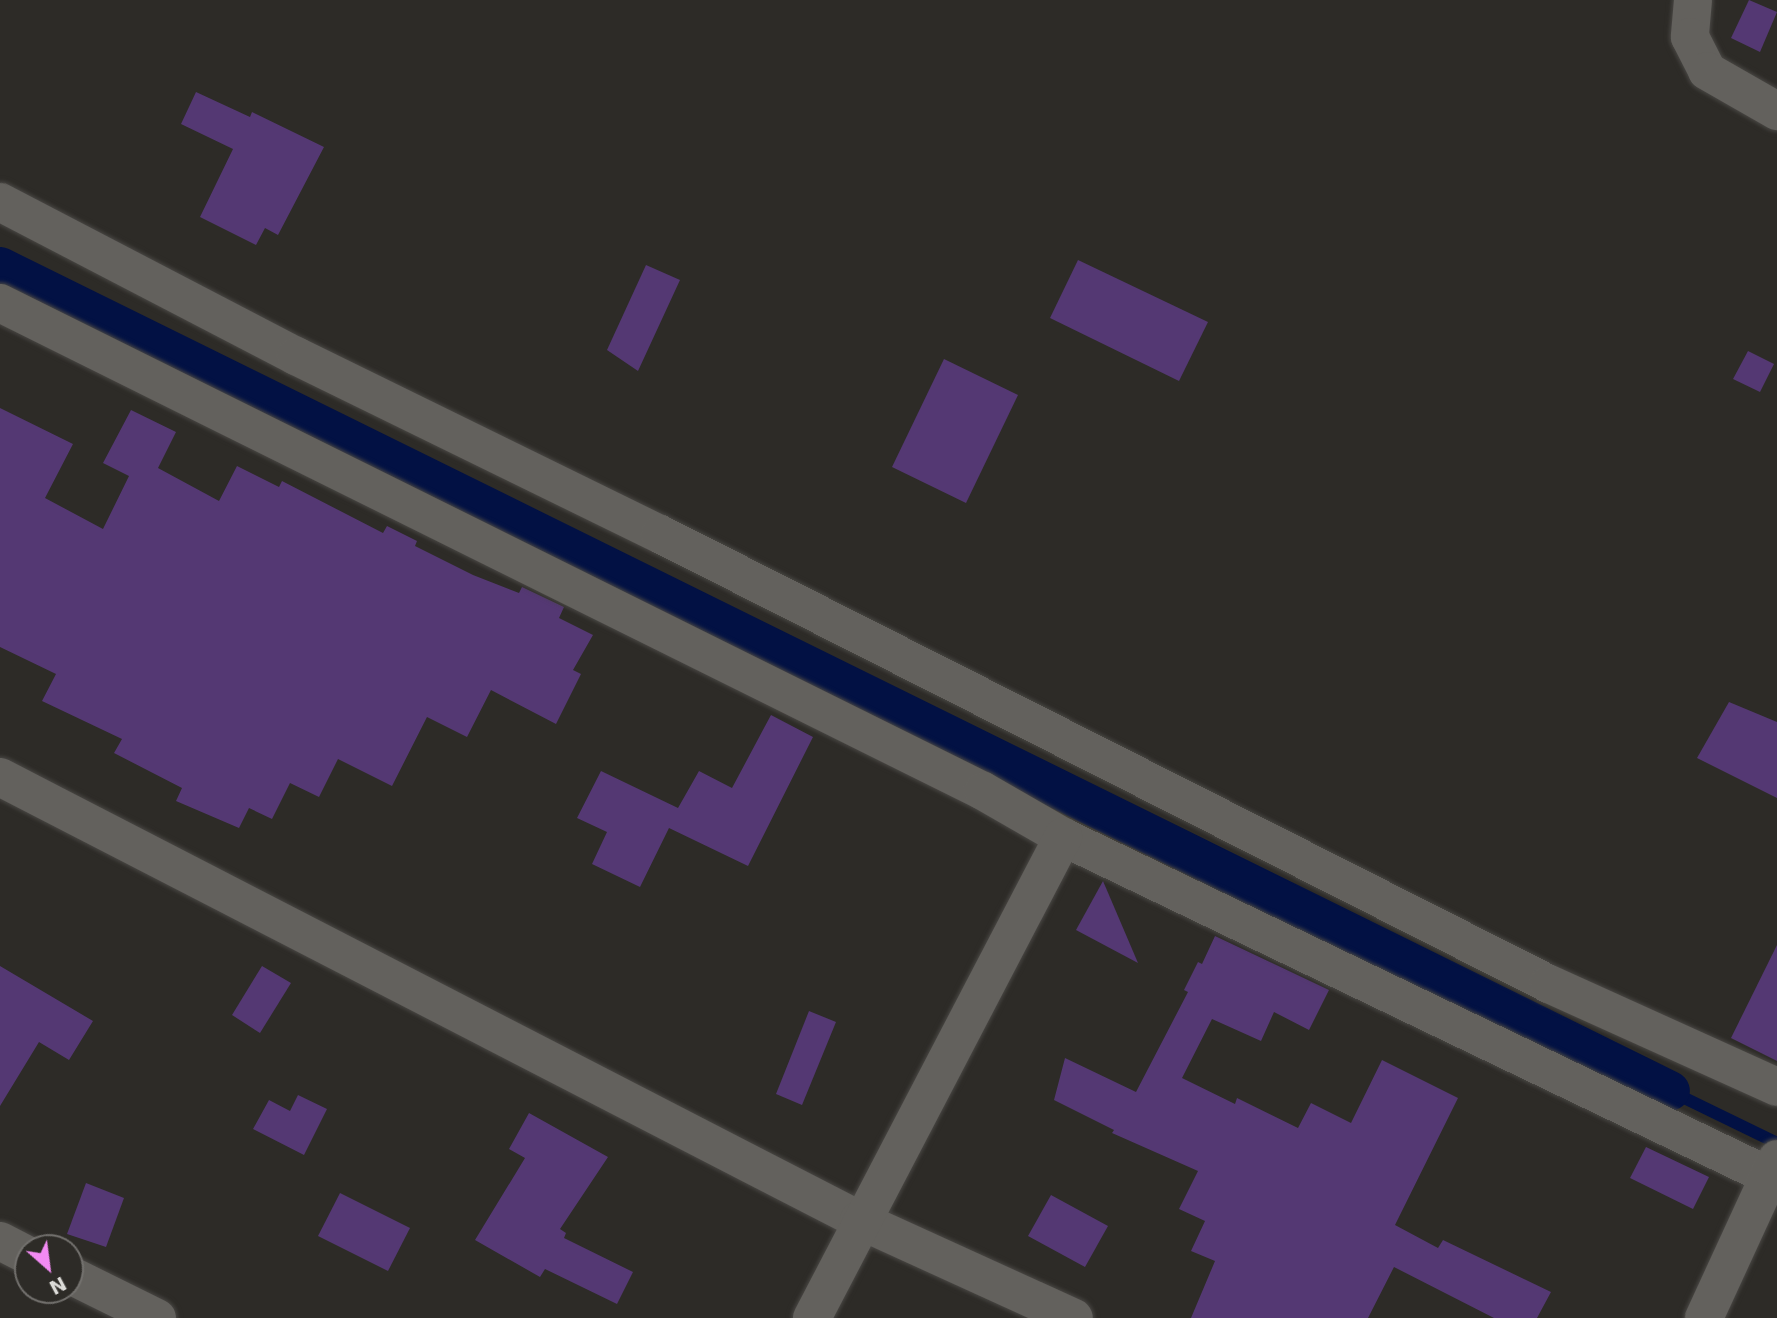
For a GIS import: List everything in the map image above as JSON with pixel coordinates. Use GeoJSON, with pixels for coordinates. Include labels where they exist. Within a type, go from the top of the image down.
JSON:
{"type":"FeatureCollection","features":[{"type":"Feature","properties":{"kind":"street"},"geometry":{"type":"LineString","coordinates":[[1693,0],[1690,37],[1707,71],[1777,111]]}},
{"type":"Feature","properties":{"kind":"street"},"geometry":{"type":"LineString","coordinates":[[0,202],[296,356],[672,540],[1549,984],[1777,1087]]}},
{"type":"Feature","properties":{"kind":"street"},"geometry":{"type":"LineString","coordinates":[[0,303],[983,791],[1063,837],[1774,1166],[1704,1318]]}},
{"type":"Feature","properties":{"kind":"street"},"geometry":{"type":"LineString","coordinates":[[0,777],[859,1220],[1074,1318]]}},
{"type":"Feature","properties":{"kind":"street"},"geometry":{"type":"LineString","coordinates":[[812,1318],[859,1220],[1063,837]]}},
{"type":"Feature","properties":{"kind":"street"},"geometry":{"type":"LineString","coordinates":[[84,1282],[158,1318]]}},
{"type":"Feature","properties":{"kind":"building"},"geometry":{"type":"Polygon","coordinates":[[[1749,0],[1777,12],[1760,52],[1731,38],[1749,0]]]}},
{"type":"Feature","properties":{"kind":"building"},"geometry":{"type":"Polygon","coordinates":[[[196,92],[250,117],[252,112],[324,147],[278,235],[265,228],[256,245],[200,217],[233,149],[181,124],[196,92]]]}},
{"type":"Feature","properties":{"kind":"building"},"geometry":{"type":"Polygon","coordinates":[[[1078,260],[1208,322],[1179,381],[1050,318],[1078,260]]]}},
{"type":"Feature","properties":{"kind":"building"},"geometry":{"type":"Polygon","coordinates":[[[646,265],[680,280],[638,371],[607,350],[646,265]]]}},
{"type":"Feature","properties":{"kind":"building"},"geometry":{"type":"Polygon","coordinates":[[[1748,351],[1774,364],[1760,392],[1733,379],[1748,351]]]}},
{"type":"Feature","properties":{"kind":"building"},"geometry":{"type":"Polygon","coordinates":[[[944,359],[1018,395],[966,503],[892,467],[944,359]]]}},
{"type":"Feature","properties":{"kind":"building"},"geometry":{"type":"Polygon","coordinates":[[[0,408],[73,444],[45,498],[103,529],[129,476],[103,463],[131,410],[176,432],[158,468],[219,501],[237,466],[279,487],[282,481],[383,533],[387,526],[417,541],[415,546],[473,575],[519,593],[522,587],[564,607],[559,618],[593,635],[573,670],[581,674],[556,724],[491,690],[467,737],[427,717],[392,786],[338,759],[319,797],[290,783],[272,819],[249,808],[239,828],[176,801],[182,788],[114,753],[122,739],[42,701],[56,674],[0,647],[0,408]]]}},
{"type":"Feature","properties":{"kind":"building"},"geometry":{"type":"Polygon","coordinates":[[[1729,702],[1777,722],[1777,798],[1697,758],[1729,702]]]}},
{"type":"Feature","properties":{"kind":"building"},"geometry":{"type":"Polygon","coordinates":[[[771,715],[813,737],[748,866],[669,828],[640,887],[592,864],[607,832],[577,818],[601,771],[678,808],[699,771],[732,788],[771,715]]]}},
{"type":"Feature","properties":{"kind":"building"},"geometry":{"type":"Polygon","coordinates":[[[1103,881],[1138,963],[1076,930],[1103,881]]]}},
{"type":"Feature","properties":{"kind":"building"},"geometry":{"type":"Polygon","coordinates":[[[1215,936],[1329,990],[1309,1030],[1274,1012],[1261,1041],[1212,1019],[1182,1078],[1235,1104],[1237,1098],[1298,1128],[1311,1103],[1351,1123],[1382,1060],[1458,1098],[1395,1225],[1438,1248],[1443,1240],[1551,1292],[1537,1318],[1494,1318],[1394,1267],[1368,1318],[1191,1318],[1215,1261],[1191,1251],[1205,1221],[1179,1209],[1198,1171],[1112,1133],[1114,1130],[1054,1100],[1065,1058],[1136,1092],[1188,992],[1184,990],[1198,962],[1202,964],[1215,936]]]}},
{"type":"Feature","properties":{"kind":"building"},"geometry":{"type":"Polygon","coordinates":[[[1777,945],[1777,1061],[1731,1038],[1777,945]]]}},
{"type":"Feature","properties":{"kind":"building"},"geometry":{"type":"Polygon","coordinates":[[[0,966],[93,1021],[69,1060],[39,1042],[0,1106],[0,966]]]}},
{"type":"Feature","properties":{"kind":"building"},"geometry":{"type":"Polygon","coordinates":[[[262,966],[291,983],[260,1033],[232,1015],[262,966]]]}},
{"type":"Feature","properties":{"kind":"building"},"geometry":{"type":"Polygon","coordinates":[[[809,1011],[836,1022],[802,1105],[776,1094],[809,1011]]]}},
{"type":"Feature","properties":{"kind":"building"},"geometry":{"type":"Polygon","coordinates":[[[298,1095],[327,1109],[304,1155],[253,1129],[269,1100],[290,1111],[298,1095]]]}},
{"type":"Feature","properties":{"kind":"building"},"geometry":{"type":"Polygon","coordinates":[[[529,1113],[608,1157],[560,1229],[566,1233],[564,1238],[633,1272],[617,1304],[545,1269],[540,1277],[475,1240],[525,1158],[509,1149],[529,1113]]]}},
{"type":"Feature","properties":{"kind":"building"},"geometry":{"type":"Polygon","coordinates":[[[1646,1147],[1709,1177],[1693,1209],[1630,1178],[1646,1147]]]}},
{"type":"Feature","properties":{"kind":"building"},"geometry":{"type":"Polygon","coordinates":[[[86,1183],[124,1198],[106,1247],[84,1240],[84,1234],[67,1234],[86,1183]]]}},
{"type":"Feature","properties":{"kind":"building"},"geometry":{"type":"Polygon","coordinates":[[[340,1193],[410,1228],[388,1271],[318,1236],[340,1193]]]}},
{"type":"Feature","properties":{"kind":"building"},"geometry":{"type":"Polygon","coordinates":[[[1051,1195],[1108,1226],[1085,1267],[1028,1236],[1051,1195]]]}},
{"type":"Feature","properties":{"kind":"waterway"},"geometry":{"type":"LineString","coordinates":[[0,267],[1670,1091]]}},
{"type":"Feature","properties":{"kind":"waterway"},"geometry":{"type":"LineString","coordinates":[[1670,1091],[1777,1143]]}}]}
